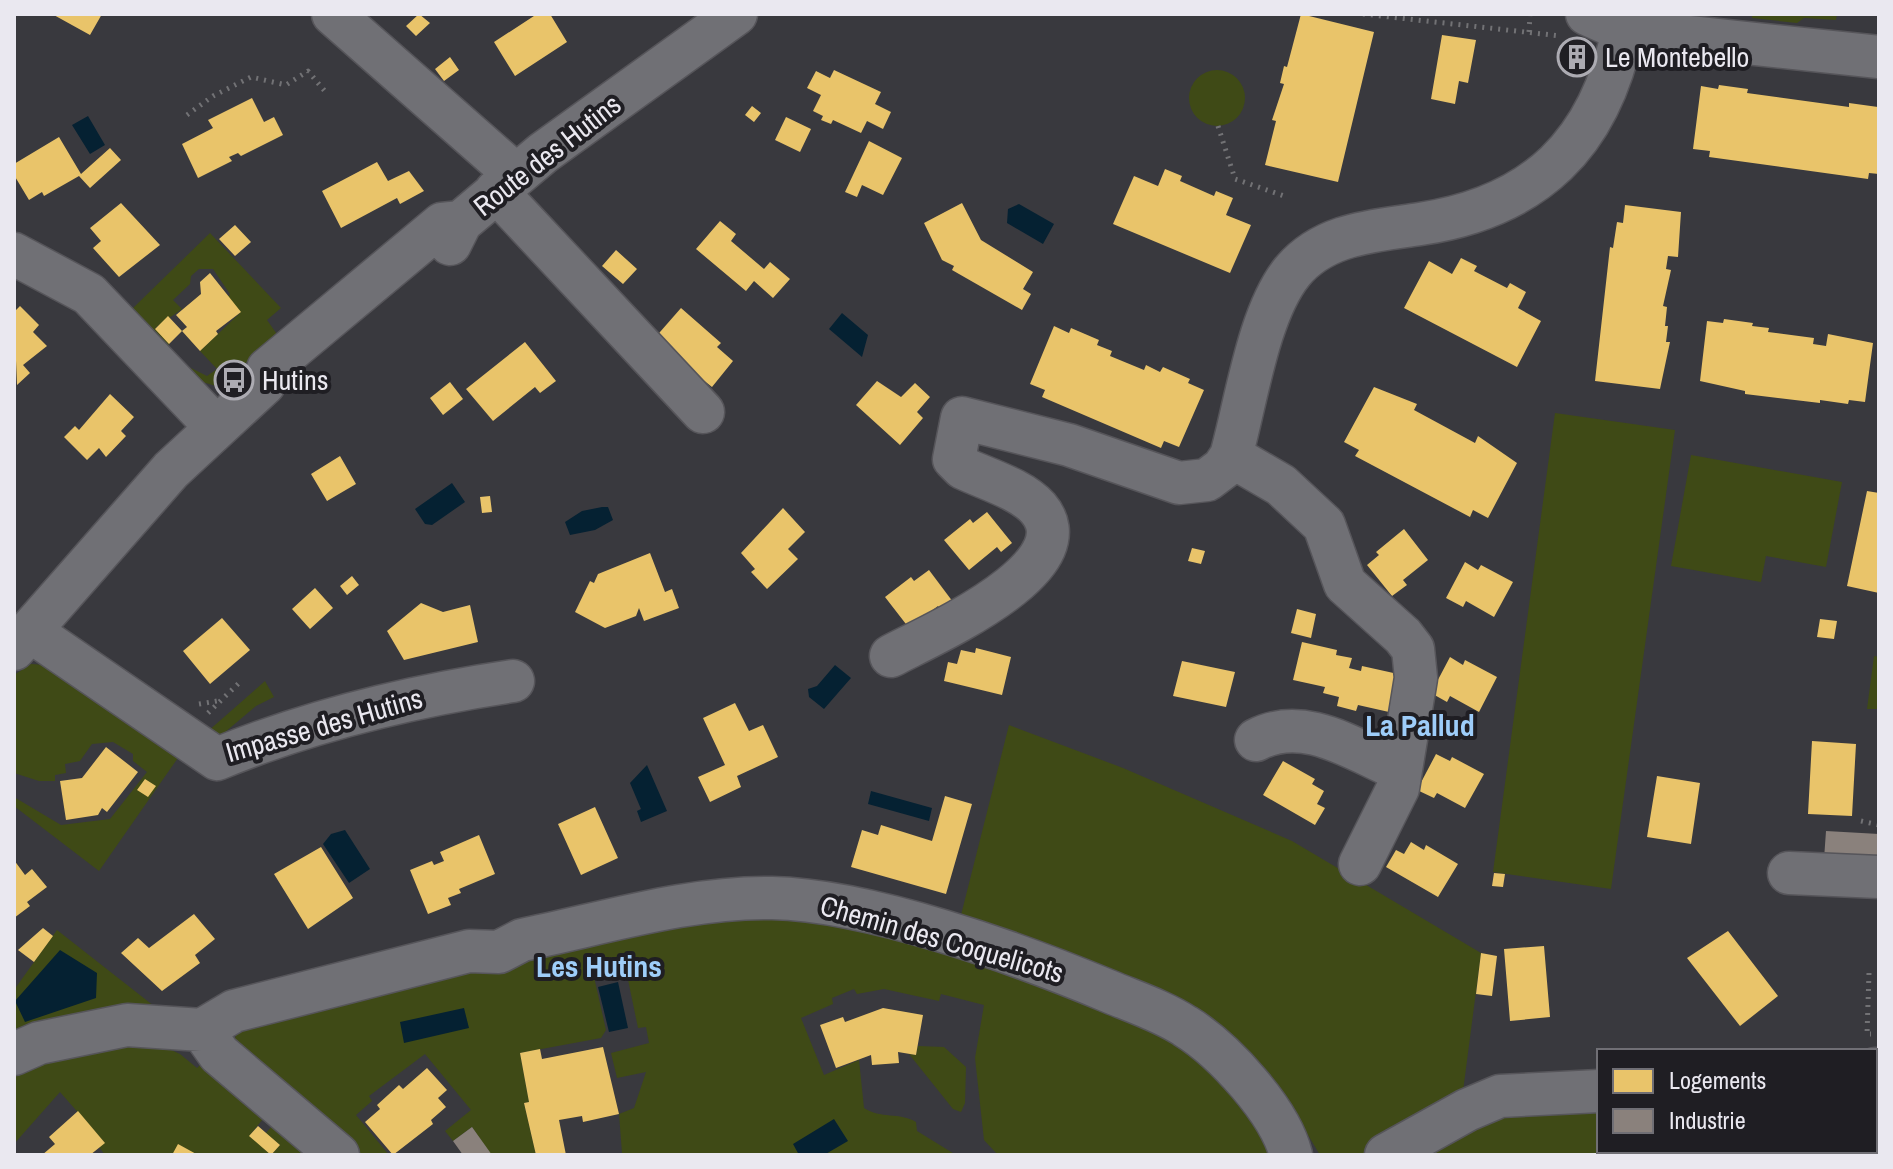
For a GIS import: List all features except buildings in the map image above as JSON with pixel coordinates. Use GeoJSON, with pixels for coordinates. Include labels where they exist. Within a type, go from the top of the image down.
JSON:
{"type":"FeatureCollection","features":[{"type":"Feature","properties":{"kind":"street"},"geometry":{"type":"LineString","coordinates":[[333,14],[506,183],[703,412]]}},
{"type":"Feature","properties":{"kind":"street","name":"Route des Hutins"},"geometry":{"type":"LineString","coordinates":[[22,640],[135,509],[216,427],[264,384],[280,384],[329,327],[454,241],[461,222],[506,183],[736,14]]}},
{"type":"Feature","properties":{"kind":"street"},"geometry":{"type":"LineString","coordinates":[[891,656],[994,599],[1039,562],[1047,544],[1046,521],[1037,507],[963,468],[954,459],[962,418],[1069,445],[1179,483],[1207,480],[1231,456],[1273,305],[1294,270],[1316,250],[1345,236],[1467,215],[1499,204],[1527,188],[1560,161],[1592,119],[1610,82],[1592,27],[1879,57]]}},
{"type":"Feature","properties":{"kind":"street"},"geometry":{"type":"LineString","coordinates":[[14,254],[89,294],[216,427]]}},
{"type":"Feature","properties":{"kind":"street"},"geometry":{"type":"LineString","coordinates":[[1231,456],[1281,485],[1324,525],[1345,584],[1403,636],[1413,649],[1416,678],[1401,770],[1390,811],[1360,864]]}},
{"type":"Feature","properties":{"kind":"street","name":"Impasse des Hutins"},"geometry":{"type":"LineString","coordinates":[[22,640],[217,759],[290,731],[439,692],[513,681]]}},
{"type":"Feature","properties":{"kind":"street"},"geometry":{"type":"LineString","coordinates":[[1256,740],[1273,731],[1303,730],[1401,770]]}},
{"type":"Feature","properties":{"kind":"street"},"geometry":{"type":"LineString","coordinates":[[1789,873],[1879,877]]}},
{"type":"Feature","properties":{"kind":"street","name":"Chemin des Coquelicots"},"geometry":{"type":"LineString","coordinates":[[202,1030],[234,1011],[256,1004],[469,951],[499,952],[522,940],[724,899],[791,899],[898,921],[1005,953],[1085,982],[1186,1026],[1230,1063],[1268,1109],[1291,1155]]}},
{"type":"Feature","properties":{"kind":"street"},"geometry":{"type":"LineString","coordinates":[[14,1054],[39,1043],[127,1025],[202,1030],[219,1054],[338,1155]]}},
{"type":"Feature","properties":{"kind":"street"},"geometry":{"type":"LineString","coordinates":[[1386,1155],[1500,1096],[1597,1091]]}},
{"type":"Feature","properties":{"kind":"path"},"geometry":{"type":"LineString","coordinates":[[1363,14],[1529,32],[1592,27]]}},
{"type":"Feature","properties":{"kind":"path"},"geometry":{"type":"LineString","coordinates":[[1529,32],[1530,14]]}},
{"type":"Feature","properties":{"kind":"path"},"geometry":{"type":"LineString","coordinates":[[187,115],[213,96],[251,77],[286,85],[308,71],[328,95]]}},
{"type":"Feature","properties":{"kind":"path"},"geometry":{"type":"LineString","coordinates":[[1218,126],[1235,179],[1287,197]]}},
{"type":"Feature","properties":{"kind":"path"},"geometry":{"type":"LineString","coordinates":[[207,701],[217,701]]}},
{"type":"Feature","properties":{"kind":"path"},"geometry":{"type":"LineString","coordinates":[[1861,821],[1879,825]]}},
{"type":"Feature","properties":{"kind":"path"},"geometry":{"type":"LineString","coordinates":[[1869,973],[1867,1034],[1873,1049]]}},
{"type":"Feature","properties":{"kind":"green space"},"geometry":{"type":"Polygon","coordinates":[[[1752,14],[1837,14],[1836,20],[1804,18],[1797,23],[1752,18],[1752,14]]]}},
{"type":"Feature","properties":{"kind":"green space"},"geometry":{"type":"Polygon","coordinates":[[[1217,70],[1237,78],[1245,98],[1237,118],[1217,126],[1197,118],[1189,98],[1197,78],[1217,70]]]}},
{"type":"Feature","properties":{"kind":"green space"},"geometry":{"type":"Polygon","coordinates":[[[210,233],[281,308],[267,320],[279,337],[216,386],[199,381],[181,363],[207,376],[217,369],[200,351],[240,313],[227,298],[230,294],[213,269],[199,269],[191,276],[190,284],[173,300],[182,309],[155,328],[169,344],[169,351],[132,309],[210,233]]]}},
{"type":"Feature","properties":{"kind":"green space"},"geometry":{"type":"Polygon","coordinates":[[[1555,413],[1675,430],[1611,889],[1493,872],[1555,413]]]}},
{"type":"Feature","properties":{"kind":"green space"},"geometry":{"type":"Polygon","coordinates":[[[1691,455],[1842,482],[1826,567],[1766,556],[1761,582],[1671,566],[1691,455]]]}},
{"type":"Feature","properties":{"kind":"green space"},"geometry":{"type":"Polygon","coordinates":[[[1874,656],[1879,657],[1879,709],[1867,709],[1874,656]]]}},
{"type":"Feature","properties":{"kind":"green space"},"geometry":{"type":"Polygon","coordinates":[[[31,664],[45,665],[180,755],[99,871],[14,806],[14,797],[61,825],[110,819],[147,772],[133,761],[133,754],[113,742],[92,744],[80,761],[65,764],[66,773],[55,775],[55,781],[39,781],[14,773],[14,675],[31,664]]]}},
{"type":"Feature","properties":{"kind":"green space"},"geometry":{"type":"Polygon","coordinates":[[[265,681],[274,697],[256,706],[219,736],[207,732],[265,681]]]}},
{"type":"Feature","properties":{"kind":"green space"},"geometry":{"type":"Polygon","coordinates":[[[1009,725],[1123,768],[1292,841],[1481,953],[1462,1099],[1362,1155],[1320,1155],[1290,1105],[960,919],[1009,725]]]}},
{"type":"Feature","properties":{"kind":"green space"},"geometry":{"type":"Polygon","coordinates":[[[812,912],[1140,1014],[1218,1067],[1273,1155],[998,1155],[984,1140],[975,1058],[984,1005],[941,994],[939,1001],[884,989],[857,994],[854,989],[832,998],[833,1004],[801,1018],[824,1075],[859,1060],[864,1108],[916,1122],[917,1131],[956,1155],[616,1155],[622,1153],[619,1114],[634,1108],[646,1072],[617,1078],[611,1053],[649,1043],[646,1027],[638,1028],[626,970],[594,977],[606,1030],[601,1038],[520,1053],[529,1102],[524,1103],[536,1155],[491,1155],[472,1127],[453,1141],[445,1131],[471,1110],[425,1054],[369,1096],[372,1101],[356,1115],[389,1155],[353,1155],[233,1044],[239,1027],[662,920],[812,912]]]}},
{"type":"Feature","properties":{"kind":"green space"},"geometry":{"type":"Polygon","coordinates":[[[57,930],[159,1010],[14,1038],[14,990],[57,930]]]}},
{"type":"Feature","properties":{"kind":"green space"},"geometry":{"type":"Polygon","coordinates":[[[156,1043],[180,1054],[197,1068],[208,1058],[267,1114],[250,1135],[271,1155],[105,1155],[99,1147],[104,1142],[60,1092],[14,1144],[14,1063],[45,1054],[156,1043]]]}},
{"type":"Feature","properties":{"kind":"green space"},"geometry":{"type":"Polygon","coordinates":[[[918,1046],[944,1047],[966,1067],[965,1103],[961,1112],[953,1109],[909,1054],[916,1055],[918,1046]]]}},
{"type":"Feature","properties":{"kind":"green space"},"geometry":{"type":"Polygon","coordinates":[[[1879,1080],[1879,1155],[1757,1155],[1877,1153],[1879,1080]]]}},
{"type":"Feature","properties":{"kind":"green space"},"geometry":{"type":"Polygon","coordinates":[[[1597,1100],[1597,1153],[1720,1155],[1405,1155],[1472,1117],[1597,1100]]]}},
{"type":"Feature","properties":{"kind":"green space"},"geometry":{"type":"Polygon","coordinates":[[[276,1121],[315,1155],[271,1155],[280,1145],[266,1133],[276,1121]]]}},
{"type":"Feature","properties":{"kind":"water"},"geometry":{"type":"Polygon","coordinates":[[[88,116],[105,145],[90,154],[72,125],[88,116]]]}},
{"type":"Feature","properties":{"kind":"water"},"geometry":{"type":"Polygon","coordinates":[[[1019,204],[1054,224],[1043,244],[1007,223],[1008,209],[1019,204]]]}},
{"type":"Feature","properties":{"kind":"water"},"geometry":{"type":"Polygon","coordinates":[[[842,313],[868,335],[862,357],[829,329],[842,313]]]}},
{"type":"Feature","properties":{"kind":"water"},"geometry":{"type":"Polygon","coordinates":[[[452,483],[465,502],[432,525],[425,524],[415,509],[452,483]]]}},
{"type":"Feature","properties":{"kind":"water"},"geometry":{"type":"Polygon","coordinates":[[[608,507],[613,520],[595,530],[570,535],[565,522],[582,511],[608,507]]]}},
{"type":"Feature","properties":{"kind":"water"},"geometry":{"type":"Polygon","coordinates":[[[835,665],[851,678],[824,709],[809,697],[808,689],[817,686],[835,665]]]}},
{"type":"Feature","properties":{"kind":"water"},"geometry":{"type":"Polygon","coordinates":[[[647,765],[667,811],[641,822],[637,811],[641,809],[630,783],[647,765]]]}},
{"type":"Feature","properties":{"kind":"water"},"geometry":{"type":"Polygon","coordinates":[[[871,791],[932,808],[929,821],[868,804],[871,791]]]}},
{"type":"Feature","properties":{"kind":"water"},"geometry":{"type":"Polygon","coordinates":[[[345,830],[370,869],[349,883],[323,844],[331,834],[345,830]]]}},
{"type":"Feature","properties":{"kind":"water"},"geometry":{"type":"Polygon","coordinates":[[[60,950],[97,973],[96,998],[25,1022],[15,1001],[60,950]]]}},
{"type":"Feature","properties":{"kind":"water"},"geometry":{"type":"Polygon","coordinates":[[[618,982],[628,1028],[609,1032],[598,987],[618,982]]]}},
{"type":"Feature","properties":{"kind":"water"},"geometry":{"type":"Polygon","coordinates":[[[464,1008],[469,1028],[404,1043],[400,1022],[464,1008]]]}},
{"type":"Feature","properties":{"kind":"water"},"geometry":{"type":"Polygon","coordinates":[[[834,1119],[848,1141],[824,1155],[799,1155],[793,1144],[834,1119]]]}},
{"type":"Feature","properties":{"kind":"place","name":"Le Montebello"},"geometry":{"type":"Point","coordinates":[1577,57]}},
{"type":"Feature","properties":{"kind":"place","name":"Hutins"},"geometry":{"type":"Point","coordinates":[234,380]}},
{"type":"Feature","properties":{"kind":"district","name":"La Pallud"},"geometry":{"type":"Point","coordinates":[1420,725]}},
{"type":"Feature","properties":{"kind":"district","name":"Les Hutins"},"geometry":{"type":"Point","coordinates":[599,966]}}]}
